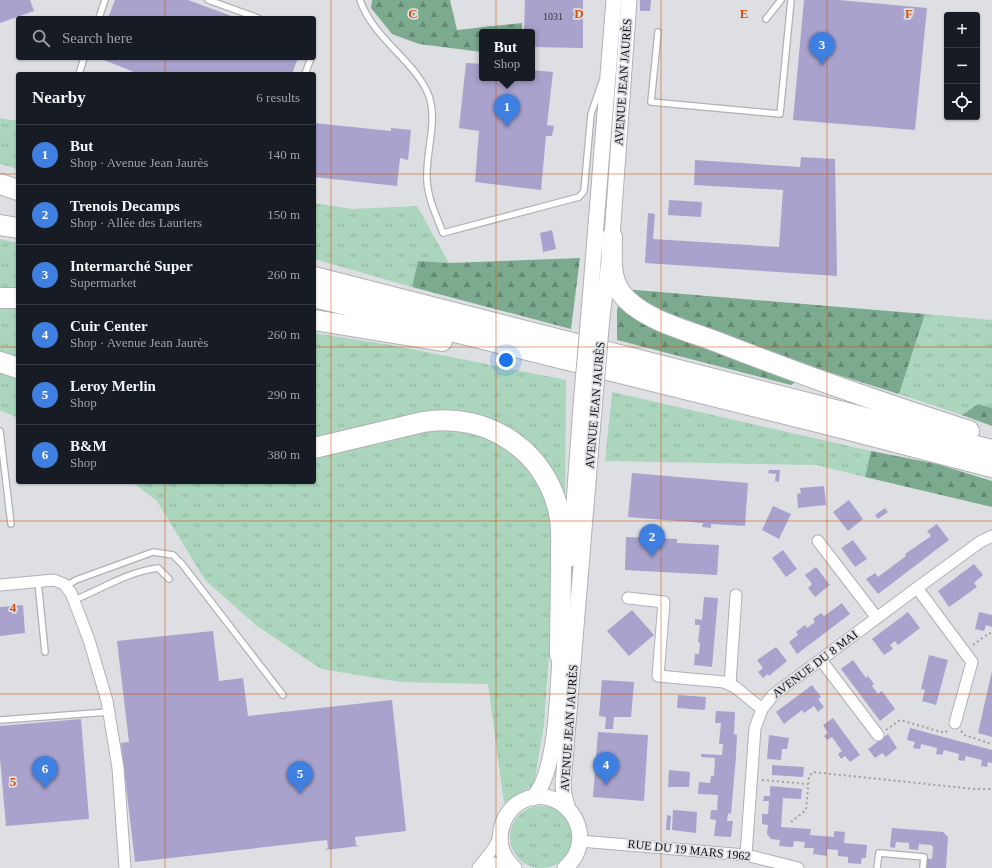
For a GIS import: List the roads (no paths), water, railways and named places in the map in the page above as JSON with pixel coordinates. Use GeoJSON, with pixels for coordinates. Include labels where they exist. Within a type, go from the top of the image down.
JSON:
{"type":"FeatureCollection","features":[{"type":"Feature","properties":{"kind":"highway"},"geometry":{"type":"LineString","coordinates":[[0,184],[16,189]]}},
{"type":"Feature","properties":{"kind":"highway"},"geometry":{"type":"LineString","coordinates":[[0,199],[16,203]]}},
{"type":"Feature","properties":{"kind":"highway"},"geometry":{"type":"LineString","coordinates":[[0,225],[16,228]]}},
{"type":"Feature","properties":{"kind":"highway"},"geometry":{"type":"LineString","coordinates":[[612,237],[612,267],[614,281],[624,297],[648,315],[804,375],[992,438]]}},
{"type":"Feature","properties":{"kind":"highway"},"geometry":{"type":"LineString","coordinates":[[316,278],[992,450]]}},
{"type":"Feature","properties":{"kind":"highway"},"geometry":{"type":"LineString","coordinates":[[316,297],[843,428],[992,468]]}},
{"type":"Feature","properties":{"kind":"highway"},"geometry":{"type":"LineString","coordinates":[[0,298],[16,298]]}},
{"type":"Feature","properties":{"kind":"highway"},"geometry":{"type":"LineString","coordinates":[[316,320],[428,338],[560,366],[587,365]]}},
{"type":"Feature","properties":{"kind":"highway"},"geometry":{"type":"LineString","coordinates":[[0,362],[16,367]]}},
{"type":"Feature","properties":{"kind":"highway"},"geometry":{"type":"LineString","coordinates":[[316,448],[423,422],[439,420],[462,421],[487,427],[509,438],[522,448],[545,476],[553,493],[560,519],[560,655]]}},
{"type":"Feature","properties":{"kind":"main road","name":"AVENUE JEAN JAURÈS"},"geometry":{"type":"LineString","coordinates":[[568,809],[562,784],[595,315],[614,0]]}},
{"type":"Feature","properties":{"kind":"main road","name":"AVENUE JEAN JAURÈS"},"geometry":{"type":"LineString","coordinates":[[595,315],[612,237],[629,0]]}},
{"type":"Feature","properties":{"kind":"main road","name":"AVENUE JEAN JAURÈS"},"geometry":{"type":"LineString","coordinates":[[533,798],[540,789],[551,752],[569,570],[588,408]]}},
{"type":"Feature","properties":{"kind":"main road"},"geometry":{"type":"LineString","coordinates":[[513,867],[503,852],[500,835],[503,822],[510,811],[520,802],[533,798],[552,799],[568,809],[577,821],[580,841],[576,854],[565,868]]}},
{"type":"Feature","properties":{"kind":"street","name":"AVENUE DU 8 MAI"},"geometry":{"type":"LineString","coordinates":[[746,855],[750,779],[755,728],[762,708],[773,695],[980,542],[992,536]]}},
{"type":"Feature","properties":{"kind":"street"},"geometry":{"type":"LineString","coordinates":[[818,541],[877,618]]}},
{"type":"Feature","properties":{"kind":"street"},"geometry":{"type":"LineString","coordinates":[[0,585],[54,580],[66,586],[74,600],[93,651],[109,712],[118,768],[125,868]]}},
{"type":"Feature","properties":{"kind":"street"},"geometry":{"type":"LineString","coordinates":[[917,588],[972,662],[955,723]]}},
{"type":"Feature","properties":{"kind":"street"},"geometry":{"type":"LineString","coordinates":[[730,684],[736,595]]}},
{"type":"Feature","properties":{"kind":"street"},"geometry":{"type":"LineString","coordinates":[[628,598],[664,602],[658,676],[718,681],[730,684],[762,708]]}},
{"type":"Feature","properties":{"kind":"street"},"geometry":{"type":"LineString","coordinates":[[821,660],[878,735]]}},
{"type":"Feature","properties":{"kind":"street"},"geometry":{"type":"LineString","coordinates":[[478,868],[493,849],[500,835]]}},
{"type":"Feature","properties":{"kind":"street","name":"RUE DU 19 MARS 1962"},"geometry":{"type":"LineString","coordinates":[[580,841],[746,855],[798,868]]}},
{"type":"Feature","properties":{"kind":"street"},"geometry":{"type":"LineString","coordinates":[[483,868],[496,863],[513,867]]}},
{"type":"Feature","properties":{"kind":"lane"},"geometry":{"type":"LineString","coordinates":[[100,16],[106,0]]}},
{"type":"Feature","properties":{"kind":"lane"},"geometry":{"type":"LineString","coordinates":[[208,0],[252,16]]}},
{"type":"Feature","properties":{"kind":"lane"},"geometry":{"type":"LineString","coordinates":[[360,0],[366,15],[376,30],[413,71],[428,94],[432,116],[427,181],[433,205],[443,233],[579,197],[584,191],[592,108],[610,60]]}},
{"type":"Feature","properties":{"kind":"lane"},"geometry":{"type":"LineString","coordinates":[[766,19],[781,0]]}},
{"type":"Feature","properties":{"kind":"lane"},"geometry":{"type":"LineString","coordinates":[[658,32],[651,102],[780,114],[791,0]]}},
{"type":"Feature","properties":{"kind":"lane"},"geometry":{"type":"LineString","coordinates":[[80,72],[83,60]]}},
{"type":"Feature","properties":{"kind":"lane"},"geometry":{"type":"LineString","coordinates":[[306,72],[309,60]]}},
{"type":"Feature","properties":{"kind":"lane"},"geometry":{"type":"LineString","coordinates":[[0,431],[11,524]]}},
{"type":"Feature","properties":{"kind":"lane"},"geometry":{"type":"LineString","coordinates":[[66,586],[82,578],[153,552],[173,555],[182,564],[282,695]]}},
{"type":"Feature","properties":{"kind":"lane"},"geometry":{"type":"LineString","coordinates":[[74,600],[92,593],[114,580],[149,569],[158,568],[169,579]]}},
{"type":"Feature","properties":{"kind":"lane"},"geometry":{"type":"LineString","coordinates":[[38,582],[44,652]]}},
{"type":"Feature","properties":{"kind":"lane"},"geometry":{"type":"LineString","coordinates":[[0,720],[109,712]]}},
{"type":"Feature","properties":{"kind":"lane"},"geometry":{"type":"LineString","coordinates":[[877,868],[879,853],[924,857],[923,868]]}},
{"type":"Feature","properties":{"kind":"place","name":"Intermarché Super"},"geometry":{"type":"Point","coordinates":[822,65]}},
{"type":"Feature","properties":{"kind":"place","name":"But"},"geometry":{"type":"Point","coordinates":[507,127]}},
{"type":"Feature","properties":{"kind":"place","name":"Trenois Decamps"},"geometry":{"type":"Point","coordinates":[652,557]}},
{"type":"Feature","properties":{"kind":"place","name":"Cuir Center"},"geometry":{"type":"Point","coordinates":[606,785]}},
{"type":"Feature","properties":{"kind":"place","name":"B&M"},"geometry":{"type":"Point","coordinates":[45,789]}},
{"type":"Feature","properties":{"kind":"place","name":"Leroy Merlin"},"geometry":{"type":"Point","coordinates":[300,794]}}]}
